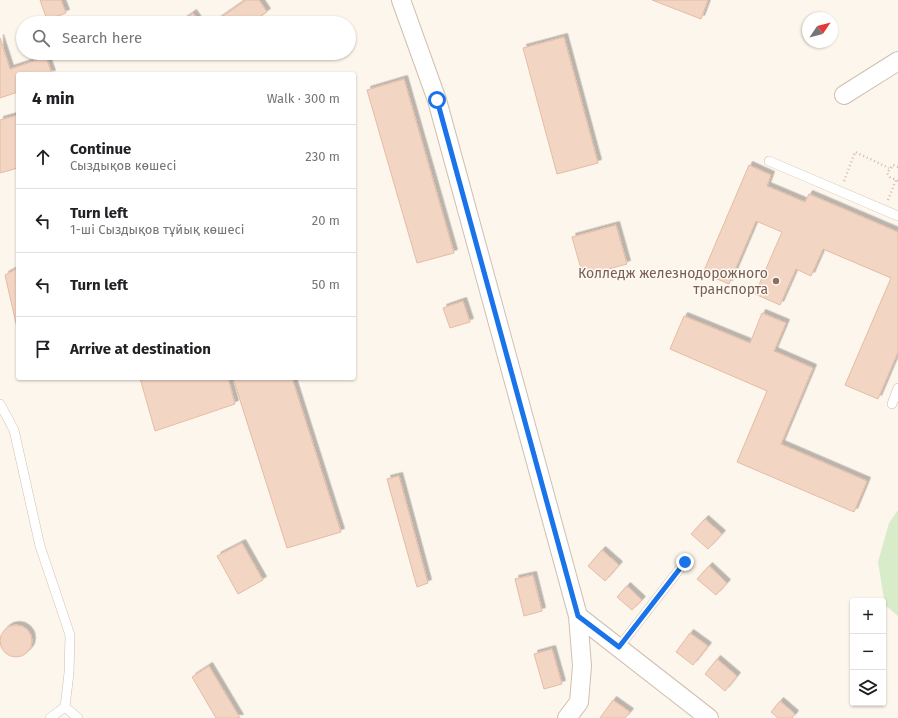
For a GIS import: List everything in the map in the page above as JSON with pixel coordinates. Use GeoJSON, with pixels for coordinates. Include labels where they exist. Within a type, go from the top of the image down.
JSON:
{"type":"FeatureCollection","features":[{"type":"Feature","properties":{"kind":"street"},"geometry":{"type":"LineString","coordinates":[[401,0],[437,100],[578,616],[582,666],[579,702],[567,718]]}},
{"type":"Feature","properties":{"kind":"street"},"geometry":{"type":"LineString","coordinates":[[844,95],[898,61]]}},
{"type":"Feature","properties":{"kind":"street"},"geometry":{"type":"LineString","coordinates":[[578,616],[709,718]]}},
{"type":"Feature","properties":{"kind":"lane"},"geometry":{"type":"LineString","coordinates":[[769,161],[898,216]]}},
{"type":"Feature","properties":{"kind":"lane"},"geometry":{"type":"LineString","coordinates":[[892,404],[898,388]]}},
{"type":"Feature","properties":{"kind":"lane"},"geometry":{"type":"LineString","coordinates":[[0,404],[14,430],[40,546],[70,635],[69,673],[65,707],[50,718]]}},
{"type":"Feature","properties":{"kind":"lane"},"geometry":{"type":"LineString","coordinates":[[619,647],[685,562]]}},
{"type":"Feature","properties":{"kind":"lane"},"geometry":{"type":"LineString","coordinates":[[65,707],[78,718]]}},
{"type":"Feature","properties":{"kind":"path"},"geometry":{"type":"LineString","coordinates":[[841,191],[855,152],[889,168]]}},
{"type":"Feature","properties":{"kind":"path"},"geometry":{"type":"LineString","coordinates":[[884,210],[897,180],[890,177],[887,173],[893,164],[898,167]]}},
{"type":"Feature","properties":{"kind":"green space"},"geometry":{"type":"Polygon","coordinates":[[[898,510],[898,616],[886,606],[886,598],[884,598],[878,562],[889,523],[898,510]]]}},
{"type":"Feature","properties":{"kind":"building"},"geometry":{"type":"Polygon","coordinates":[[[40,0],[61,0],[66,13],[58,16],[46,16],[40,0]]]}},
{"type":"Feature","properties":{"kind":"building"},"geometry":{"type":"Polygon","coordinates":[[[246,0],[259,0],[267,12],[261,16],[223,16],[246,0]]]}},
{"type":"Feature","properties":{"kind":"building"},"geometry":{"type":"Polygon","coordinates":[[[652,0],[708,0],[701,19],[652,0]]]}},
{"type":"Feature","properties":{"kind":"building"},"geometry":{"type":"Polygon","coordinates":[[[564,37],[598,163],[557,174],[523,48],[564,37]]]}},
{"type":"Feature","properties":{"kind":"building"},"geometry":{"type":"Polygon","coordinates":[[[0,38],[10,69],[37,60],[47,60],[51,72],[16,72],[16,93],[0,98],[0,38]]]}},
{"type":"Feature","properties":{"kind":"building"},"geometry":{"type":"Polygon","coordinates":[[[404,79],[454,253],[417,263],[367,90],[404,79]]]}},
{"type":"Feature","properties":{"kind":"building"},"geometry":{"type":"Polygon","coordinates":[[[16,116],[16,169],[0,173],[0,120],[16,116]]]}},
{"type":"Feature","properties":{"kind":"building","name":"Колледж железнодорожного транспорта"},"geometry":{"type":"Polygon","coordinates":[[[749,165],[771,175],[767,186],[805,202],[809,194],[898,232],[898,352],[878,399],[845,385],[891,278],[823,249],[811,276],[796,269],[780,305],[755,294],[782,232],[756,221],[729,284],[703,273],[749,165]]]}},
{"type":"Feature","properties":{"kind":"building"},"geometry":{"type":"Polygon","coordinates":[[[616,225],[627,264],[583,276],[572,237],[616,225]]]}},
{"type":"Feature","properties":{"kind":"building"},"geometry":{"type":"Polygon","coordinates":[[[16,269],[16,323],[5,275],[16,269]]]}},
{"type":"Feature","properties":{"kind":"building"},"geometry":{"type":"Polygon","coordinates":[[[463,301],[470,322],[450,328],[443,308],[463,301]]]}},
{"type":"Feature","properties":{"kind":"building"},"geometry":{"type":"Polygon","coordinates":[[[762,313],[786,323],[774,351],[813,368],[781,444],[867,481],[854,512],[737,462],[767,391],[670,349],[684,316],[750,343],[762,313]]]}},
{"type":"Feature","properties":{"kind":"building"},"geometry":{"type":"Polygon","coordinates":[[[141,380],[229,380],[235,404],[155,431],[141,380]]]}},
{"type":"Feature","properties":{"kind":"building"},"geometry":{"type":"Polygon","coordinates":[[[234,380],[293,380],[341,532],[287,548],[234,380]]]}},
{"type":"Feature","properties":{"kind":"building"},"geometry":{"type":"Polygon","coordinates":[[[399,476],[428,583],[417,587],[387,479],[399,476]]]}},
{"type":"Feature","properties":{"kind":"building"},"geometry":{"type":"Polygon","coordinates":[[[705,519],[722,534],[708,549],[691,534],[705,519]]]}},
{"type":"Feature","properties":{"kind":"building"},"geometry":{"type":"Polygon","coordinates":[[[242,543],[263,580],[238,594],[217,556],[242,543]]]}},
{"type":"Feature","properties":{"kind":"building"},"geometry":{"type":"Polygon","coordinates":[[[602,550],[619,565],[605,581],[588,566],[602,550]]]}},
{"type":"Feature","properties":{"kind":"building"},"geometry":{"type":"Polygon","coordinates":[[[709,566],[727,583],[716,595],[697,579],[709,566]]]}},
{"type":"Feature","properties":{"kind":"building"},"geometry":{"type":"Polygon","coordinates":[[[533,575],[542,611],[524,616],[515,579],[533,575]]]}},
{"type":"Feature","properties":{"kind":"building"},"geometry":{"type":"Polygon","coordinates":[[[627,586],[642,600],[632,610],[617,597],[627,586]]]}},
{"type":"Feature","properties":{"kind":"building"},"geometry":{"type":"Polygon","coordinates":[[[13,625],[19,625],[28,629],[32,641],[28,653],[19,657],[13,657],[4,653],[0,644],[0,638],[4,629],[13,625]]]}},
{"type":"Feature","properties":{"kind":"building"},"geometry":{"type":"Polygon","coordinates":[[[690,633],[708,646],[693,665],[676,652],[690,633]]]}},
{"type":"Feature","properties":{"kind":"building"},"geometry":{"type":"Polygon","coordinates":[[[552,649],[562,684],[544,689],[534,654],[552,649]]]}},
{"type":"Feature","properties":{"kind":"building"},"geometry":{"type":"Polygon","coordinates":[[[717,659],[737,676],[725,691],[705,674],[717,659]]]}},
{"type":"Feature","properties":{"kind":"building"},"geometry":{"type":"Polygon","coordinates":[[[209,666],[240,718],[216,718],[192,677],[209,666]]]}},
{"type":"Feature","properties":{"kind":"building"},"geometry":{"type":"Polygon","coordinates":[[[613,700],[630,712],[625,718],[600,718],[613,700]]]}},
{"type":"Feature","properties":{"kind":"building"},"geometry":{"type":"Polygon","coordinates":[[[780,701],[795,714],[792,718],[778,718],[771,712],[780,701]]]}},
{"type":"Feature","properties":{"kind":"place","name":"Колледж железнодорожного транспорта"},"geometry":{"type":"Point","coordinates":[776,281]}},
{"type":"Feature","properties":{"kind":"route"},"geometry":{"type":"LineString","coordinates":[[437,100],[578,616],[619,647],[685,562]]}}]}
